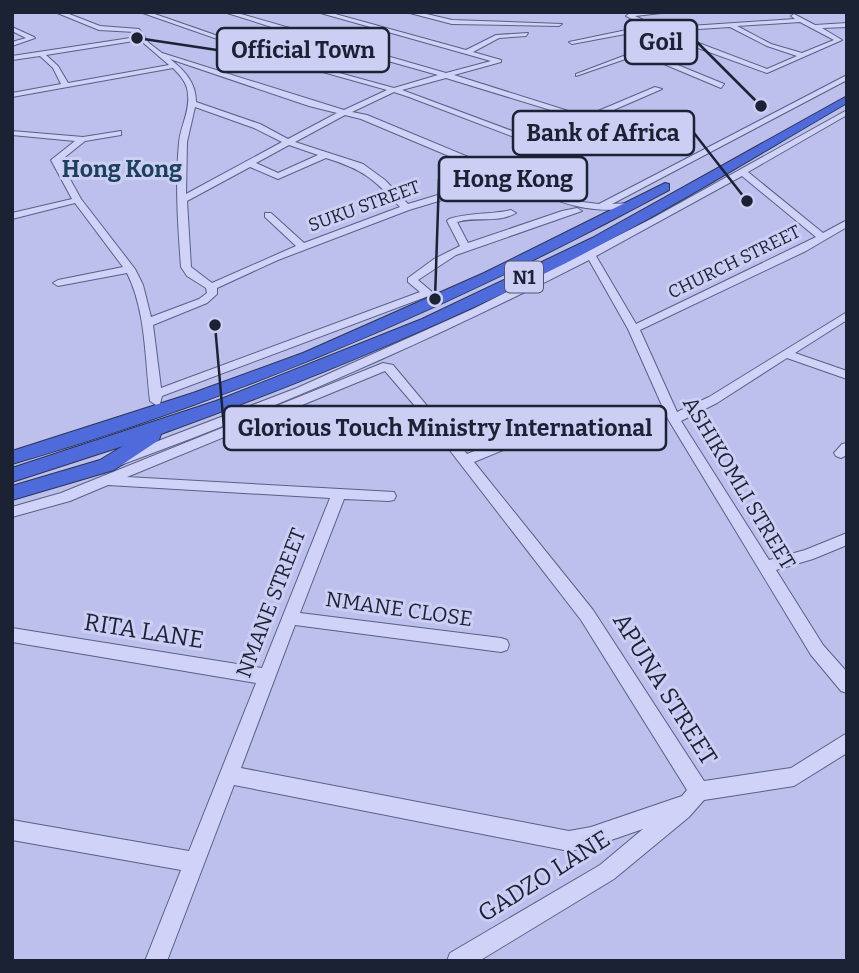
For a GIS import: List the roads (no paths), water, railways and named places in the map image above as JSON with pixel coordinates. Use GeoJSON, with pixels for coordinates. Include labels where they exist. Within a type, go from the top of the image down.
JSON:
{"type":"FeatureCollection","features":[{"type":"Feature","properties":{"kind":"highway","name":"N1"},"geometry":{"type":"LineString","coordinates":[[12,458],[156,412],[307,357],[402,317],[580,234],[847,88]]}},
{"type":"Feature","properties":{"kind":"highway","name":"N1"},"geometry":{"type":"LineString","coordinates":[[12,475],[184,417],[418,327],[561,259],[847,99]]}},
{"type":"Feature","properties":{"kind":"highway"},"geometry":{"type":"LineString","coordinates":[[12,493],[103,472],[184,417]]}},
{"type":"Feature","properties":{"kind":"street"},"geometry":{"type":"LineString","coordinates":[[58,12],[99,28],[143,26],[172,12]]}},
{"type":"Feature","properties":{"kind":"street"},"geometry":{"type":"LineString","coordinates":[[143,12],[268,55],[393,90]]}},
{"type":"Feature","properties":{"kind":"street"},"geometry":{"type":"LineString","coordinates":[[227,12],[281,30],[450,75],[580,117],[592,116],[658,89]]}},
{"type":"Feature","properties":{"kind":"street"},"geometry":{"type":"LineString","coordinates":[[184,199],[345,112],[393,90],[499,61],[320,12]]}},
{"type":"Feature","properties":{"kind":"street"},"geometry":{"type":"LineString","coordinates":[[409,12],[452,22],[559,24]]}},
{"type":"Feature","properties":{"kind":"street"},"geometry":{"type":"LineString","coordinates":[[667,12],[629,16],[676,38],[767,71],[839,40],[786,12]]}},
{"type":"Feature","properties":{"kind":"street"},"geometry":{"type":"LineString","coordinates":[[572,42],[657,29],[801,20]]}},
{"type":"Feature","properties":{"kind":"street"},"geometry":{"type":"LineString","coordinates":[[813,27],[847,25]]}},
{"type":"Feature","properties":{"kind":"street"},"geometry":{"type":"LineString","coordinates":[[140,38],[143,26]]}},
{"type":"Feature","properties":{"kind":"street"},"geometry":{"type":"LineString","coordinates":[[732,26],[769,45],[801,55]]}},
{"type":"Feature","properties":{"kind":"street"},"geometry":{"type":"LineString","coordinates":[[12,29],[32,38],[12,46]]}},
{"type":"Feature","properties":{"kind":"street"},"geometry":{"type":"LineString","coordinates":[[468,52],[498,36],[526,34]]}},
{"type":"Feature","properties":{"kind":"street"},"geometry":{"type":"LineString","coordinates":[[12,58],[140,38],[174,66],[191,87],[192,103],[183,139],[186,267],[191,274],[211,287]]}},
{"type":"Feature","properties":{"kind":"street"},"geometry":{"type":"LineString","coordinates":[[578,75],[676,38]]}},
{"type":"Feature","properties":{"kind":"street"},"geometry":{"type":"LineString","coordinates":[[12,46],[26,56]]}},
{"type":"Feature","properties":{"kind":"street"},"geometry":{"type":"LineString","coordinates":[[641,52],[721,86]]}},
{"type":"Feature","properties":{"kind":"street"},"geometry":{"type":"LineString","coordinates":[[42,54],[51,61],[65,85]]}},
{"type":"Feature","properties":{"kind":"street"},"geometry":{"type":"LineString","coordinates":[[163,55],[399,131],[576,210],[599,207],[847,77]]}},
{"type":"Feature","properties":{"kind":"street"},"geometry":{"type":"LineString","coordinates":[[12,95],[174,66]]}},
{"type":"Feature","properties":{"kind":"street","name":"SUKU STREET"},"geometry":{"type":"LineString","coordinates":[[147,323],[203,300],[212,294],[211,287],[302,247],[406,208],[451,194],[481,192],[514,181],[571,156],[489,123],[393,90]]}},
{"type":"Feature","properties":{"kind":"street"},"geometry":{"type":"LineString","coordinates":[[192,103],[257,126],[290,143],[366,170],[382,181],[406,208]]}},
{"type":"Feature","properties":{"kind":"street"},"geometry":{"type":"LineString","coordinates":[[12,512],[65,497],[103,472],[388,354],[591,255],[847,112]]}},
{"type":"Feature","properties":{"kind":"street"},"geometry":{"type":"LineString","coordinates":[[12,133],[83,139],[118,133]]}},
{"type":"Feature","properties":{"kind":"street"},"geometry":{"type":"LineString","coordinates":[[83,139],[55,160],[77,200],[130,269],[138,285],[147,323],[156,412]]}},
{"type":"Feature","properties":{"kind":"street"},"geometry":{"type":"LineString","coordinates":[[251,164],[278,176],[325,155]]}},
{"type":"Feature","properties":{"kind":"street"},"geometry":{"type":"LineString","coordinates":[[741,171],[823,237]]}},
{"type":"Feature","properties":{"kind":"street"},"geometry":{"type":"LineString","coordinates":[[12,216],[77,200]]}},
{"type":"Feature","properties":{"kind":"street"},"geometry":{"type":"LineString","coordinates":[[156,394],[427,293],[412,280],[428,266],[466,248],[558,214],[599,207],[630,206]]}},
{"type":"Feature","properties":{"kind":"street"},"geometry":{"type":"LineString","coordinates":[[576,210],[580,234]]}},
{"type":"Feature","properties":{"kind":"street"},"geometry":{"type":"LineString","coordinates":[[466,248],[452,221],[468,216],[490,218],[511,213]]}},
{"type":"Feature","properties":{"kind":"street"},"geometry":{"type":"LineString","coordinates":[[268,215],[302,247]]}},
{"type":"Feature","properties":{"kind":"street","name":"CHURCH STREET"},"geometry":{"type":"LineString","coordinates":[[634,329],[847,223]]}},
{"type":"Feature","properties":{"kind":"street","name":"ASHIKOMLI STREET"},"geometry":{"type":"LineString","coordinates":[[591,255],[634,329],[674,419],[817,650],[847,685]]}},
{"type":"Feature","properties":{"kind":"street"},"geometry":{"type":"LineString","coordinates":[[58,283],[130,269]]}},
{"type":"Feature","properties":{"kind":"street"},"geometry":{"type":"LineString","coordinates":[[674,419],[713,400],[847,315]]}},
{"type":"Feature","properties":{"kind":"street"},"geometry":{"type":"LineString","coordinates":[[786,354],[847,375]]}},
{"type":"Feature","properties":{"kind":"street","name":"APUNA STREET"},"geometry":{"type":"LineString","coordinates":[[103,472],[386,367],[466,460],[587,615],[694,798]]}},
{"type":"Feature","properties":{"kind":"street"},"geometry":{"type":"LineString","coordinates":[[466,460],[547,427]]}},
{"type":"Feature","properties":{"kind":"street"},"geometry":{"type":"LineString","coordinates":[[103,472],[339,494],[389,496]]}},
{"type":"Feature","properties":{"kind":"street","name":"NMANE STREET"},"geometry":{"type":"LineString","coordinates":[[156,961],[339,494]]}},
{"type":"Feature","properties":{"kind":"street"},"geometry":{"type":"LineString","coordinates":[[765,567],[808,555],[847,539]]}},
{"type":"Feature","properties":{"kind":"street","name":"NMANE CLOSE"},"geometry":{"type":"LineString","coordinates":[[290,618],[501,645]]}},
{"type":"Feature","properties":{"kind":"street","name":"RITA LANE"},"geometry":{"type":"LineString","coordinates":[[12,635],[267,677]]}},
{"type":"Feature","properties":{"kind":"street"},"geometry":{"type":"LineString","coordinates":[[229,775],[569,841],[591,837],[694,798],[793,778],[847,742]]}},
{"type":"Feature","properties":{"kind":"street","name":"GADZO LANE"},"geometry":{"type":"LineString","coordinates":[[458,961],[607,872],[694,798]]}},
{"type":"Feature","properties":{"kind":"street"},"geometry":{"type":"LineString","coordinates":[[12,830],[195,862]]}},
{"type":"Feature","properties":{"kind":"place","name":"Official Town"},"geometry":{"type":"Point","coordinates":[137,38]}},
{"type":"Feature","properties":{"kind":"place","name":"Goil"},"geometry":{"type":"Point","coordinates":[761,106]}},
{"type":"Feature","properties":{"kind":"place","name":"Bank of Africa"},"geometry":{"type":"Point","coordinates":[747,201]}},
{"type":"Feature","properties":{"kind":"place","name":"Hong Kong"},"geometry":{"type":"Point","coordinates":[435,299]}},
{"type":"Feature","properties":{"kind":"place","name":"Glorious Touch Ministry International"},"geometry":{"type":"Point","coordinates":[215,325]}},
{"type":"Feature","properties":{"kind":"district","name":"Hong Kong"},"geometry":{"type":"Point","coordinates":[122,169]}}]}
